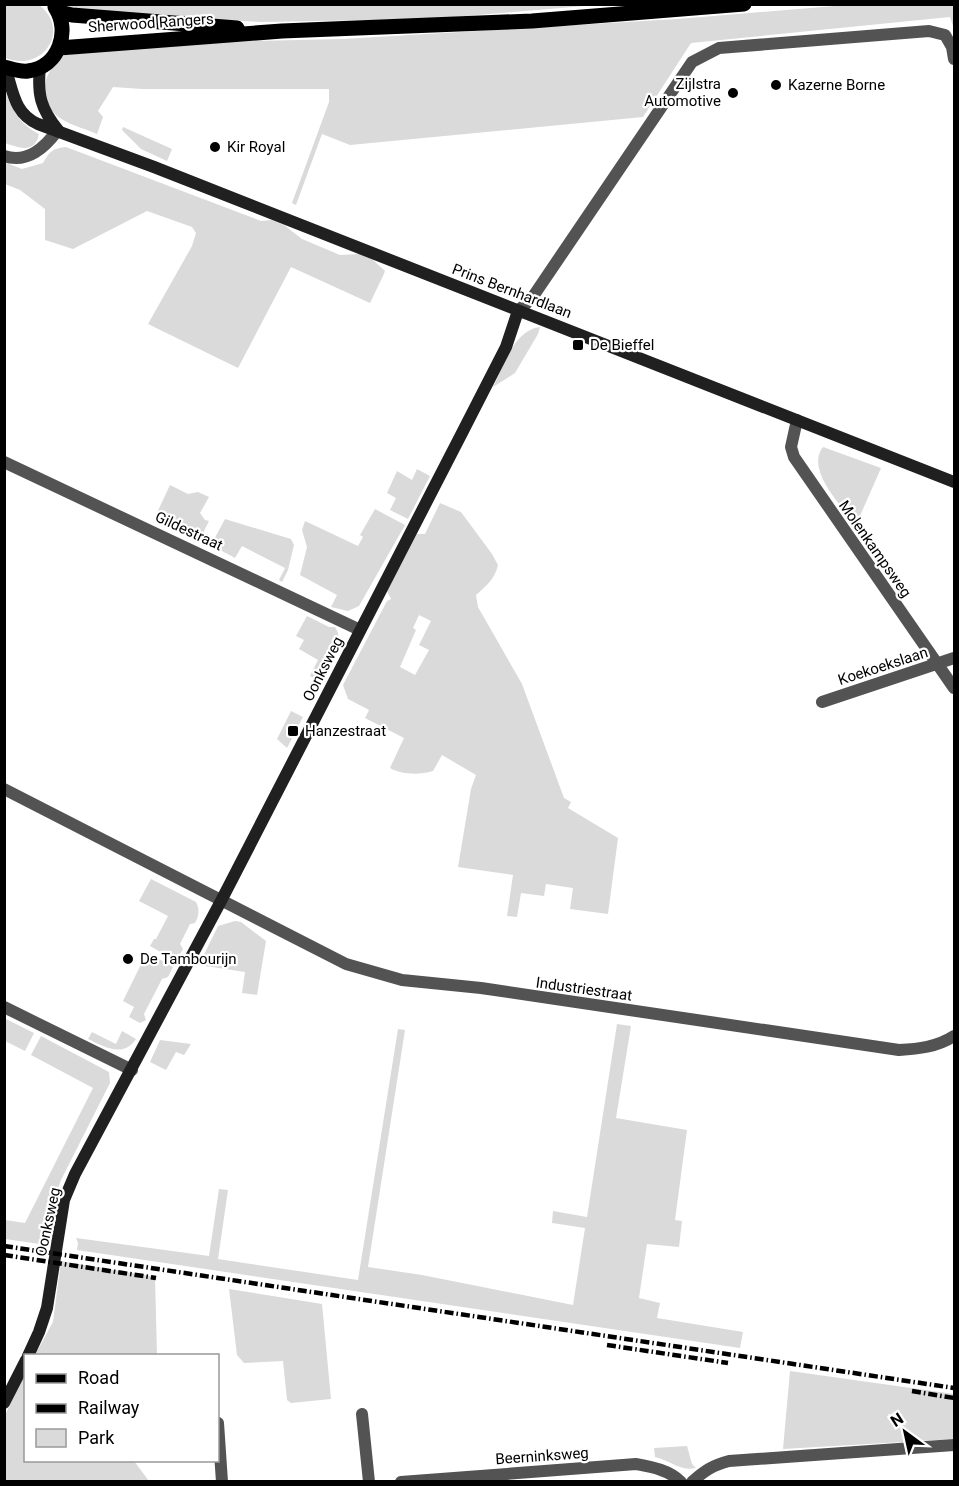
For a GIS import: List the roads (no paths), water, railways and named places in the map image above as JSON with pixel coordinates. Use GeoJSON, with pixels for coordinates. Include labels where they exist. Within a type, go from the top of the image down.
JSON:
{"type":"FeatureCollection","features":[{"type":"Feature","properties":{"kind":"main road","name":"Sherwood Rangers"},"geometry":{"type":"LineString","coordinates":[[59,48],[282,31],[532,21],[744,4]]}},
{"type":"Feature","properties":{"kind":"main road","name":"Sherwood Rangers"},"geometry":{"type":"LineString","coordinates":[[56,8],[72,15],[282,31]]}},
{"type":"Feature","properties":{"kind":"main road"},"geometry":{"type":"LineString","coordinates":[[5,67],[28,71],[40,67],[54,56],[63,36],[62,24],[56,8]]}},
{"type":"Feature","properties":{"kind":"main road","name":"Prins Bernhardlaan"},"geometry":{"type":"LineString","coordinates":[[5,67],[18,108],[27,120],[58,130],[548,321],[954,482]]}},
{"type":"Feature","properties":{"kind":"main road"},"geometry":{"type":"LineString","coordinates":[[40,67],[40,103],[58,130]]}},
{"type":"Feature","properties":{"kind":"main road","name":"Oonksweg"},"geometry":{"type":"LineString","coordinates":[[29,1354],[47,1308],[64,1200],[75,1174],[221,901],[506,347],[518,311]]}},
{"type":"Feature","properties":{"kind":"main road"},"geometry":{"type":"LineString","coordinates":[[4,1403],[24,1364]]}},
{"type":"Feature","properties":{"kind":"street"},"geometry":{"type":"LineString","coordinates":[[518,311],[532,298],[692,62],[700,57],[719,48],[929,31],[945,35],[952,47],[954,60]]}},
{"type":"Feature","properties":{"kind":"street"},"geometry":{"type":"LineString","coordinates":[[4,156],[26,158],[45,147],[58,130]]}},
{"type":"Feature","properties":{"kind":"street","name":"Molenkampsweg"},"geometry":{"type":"LineString","coordinates":[[797,420],[791,447],[794,457],[954,688]]}},
{"type":"Feature","properties":{"kind":"street","name":"Gildestraat"},"geometry":{"type":"LineString","coordinates":[[4,462],[360,630]]}},
{"type":"Feature","properties":{"kind":"street","name":"Koekoekslaan"},"geometry":{"type":"LineString","coordinates":[[822,702],[954,658]]}},
{"type":"Feature","properties":{"kind":"street"},"geometry":{"type":"LineString","coordinates":[[4,789],[221,901]]}},
{"type":"Feature","properties":{"kind":"street","name":"Industriestraat"},"geometry":{"type":"LineString","coordinates":[[221,901],[346,964],[402,980],[481,988],[899,1050],[922,1048],[946,1041],[954,1036]]}},
{"type":"Feature","properties":{"kind":"street"},"geometry":{"type":"LineString","coordinates":[[4,1007],[132,1070]]}},
{"type":"Feature","properties":{"kind":"street"},"geometry":{"type":"LineString","coordinates":[[362,1414],[369,1482]]}},
{"type":"Feature","properties":{"kind":"street"},"geometry":{"type":"LineString","coordinates":[[219,1438],[222,1482]]}},
{"type":"Feature","properties":{"kind":"street"},"geometry":{"type":"LineString","coordinates":[[692,1482],[705,1470],[729,1461],[954,1445]]}},
{"type":"Feature","properties":{"kind":"street","name":"Beerninksweg"},"geometry":{"type":"LineString","coordinates":[[401,1482],[636,1464],[662,1471],[681,1482]]}},
{"type":"Feature","properties":{"kind":"railway"},"geometry":{"type":"LineString","coordinates":[[4,1246],[954,1388]]}},
{"type":"Feature","properties":{"kind":"railway"},"geometry":{"type":"LineString","coordinates":[[4,1255],[156,1278]]}},
{"type":"Feature","properties":{"kind":"railway"},"geometry":{"type":"LineString","coordinates":[[607,1345],[728,1363]]}},
{"type":"Feature","properties":{"kind":"railway"},"geometry":{"type":"LineString","coordinates":[[912,1391],[954,1398]]}},
{"type":"Feature","properties":{"kind":"place","name":"Kazerne Borne"},"geometry":{"type":"Point","coordinates":[776,85]}},
{"type":"Feature","properties":{"kind":"place","name":"Zijlstra Automotive"},"geometry":{"type":"Point","coordinates":[733,93]}},
{"type":"Feature","properties":{"kind":"place","name":"Kir Royal"},"geometry":{"type":"Point","coordinates":[215,147]}},
{"type":"Feature","properties":{"kind":"place","name":"De Bieffel"},"geometry":{"type":"Point","coordinates":[578,345]}},
{"type":"Feature","properties":{"kind":"place","name":"Hanzestraat"},"geometry":{"type":"Point","coordinates":[293,731]}},
{"type":"Feature","properties":{"kind":"place","name":"De Tambourijn"},"geometry":{"type":"Point","coordinates":[128,959]}}]}
